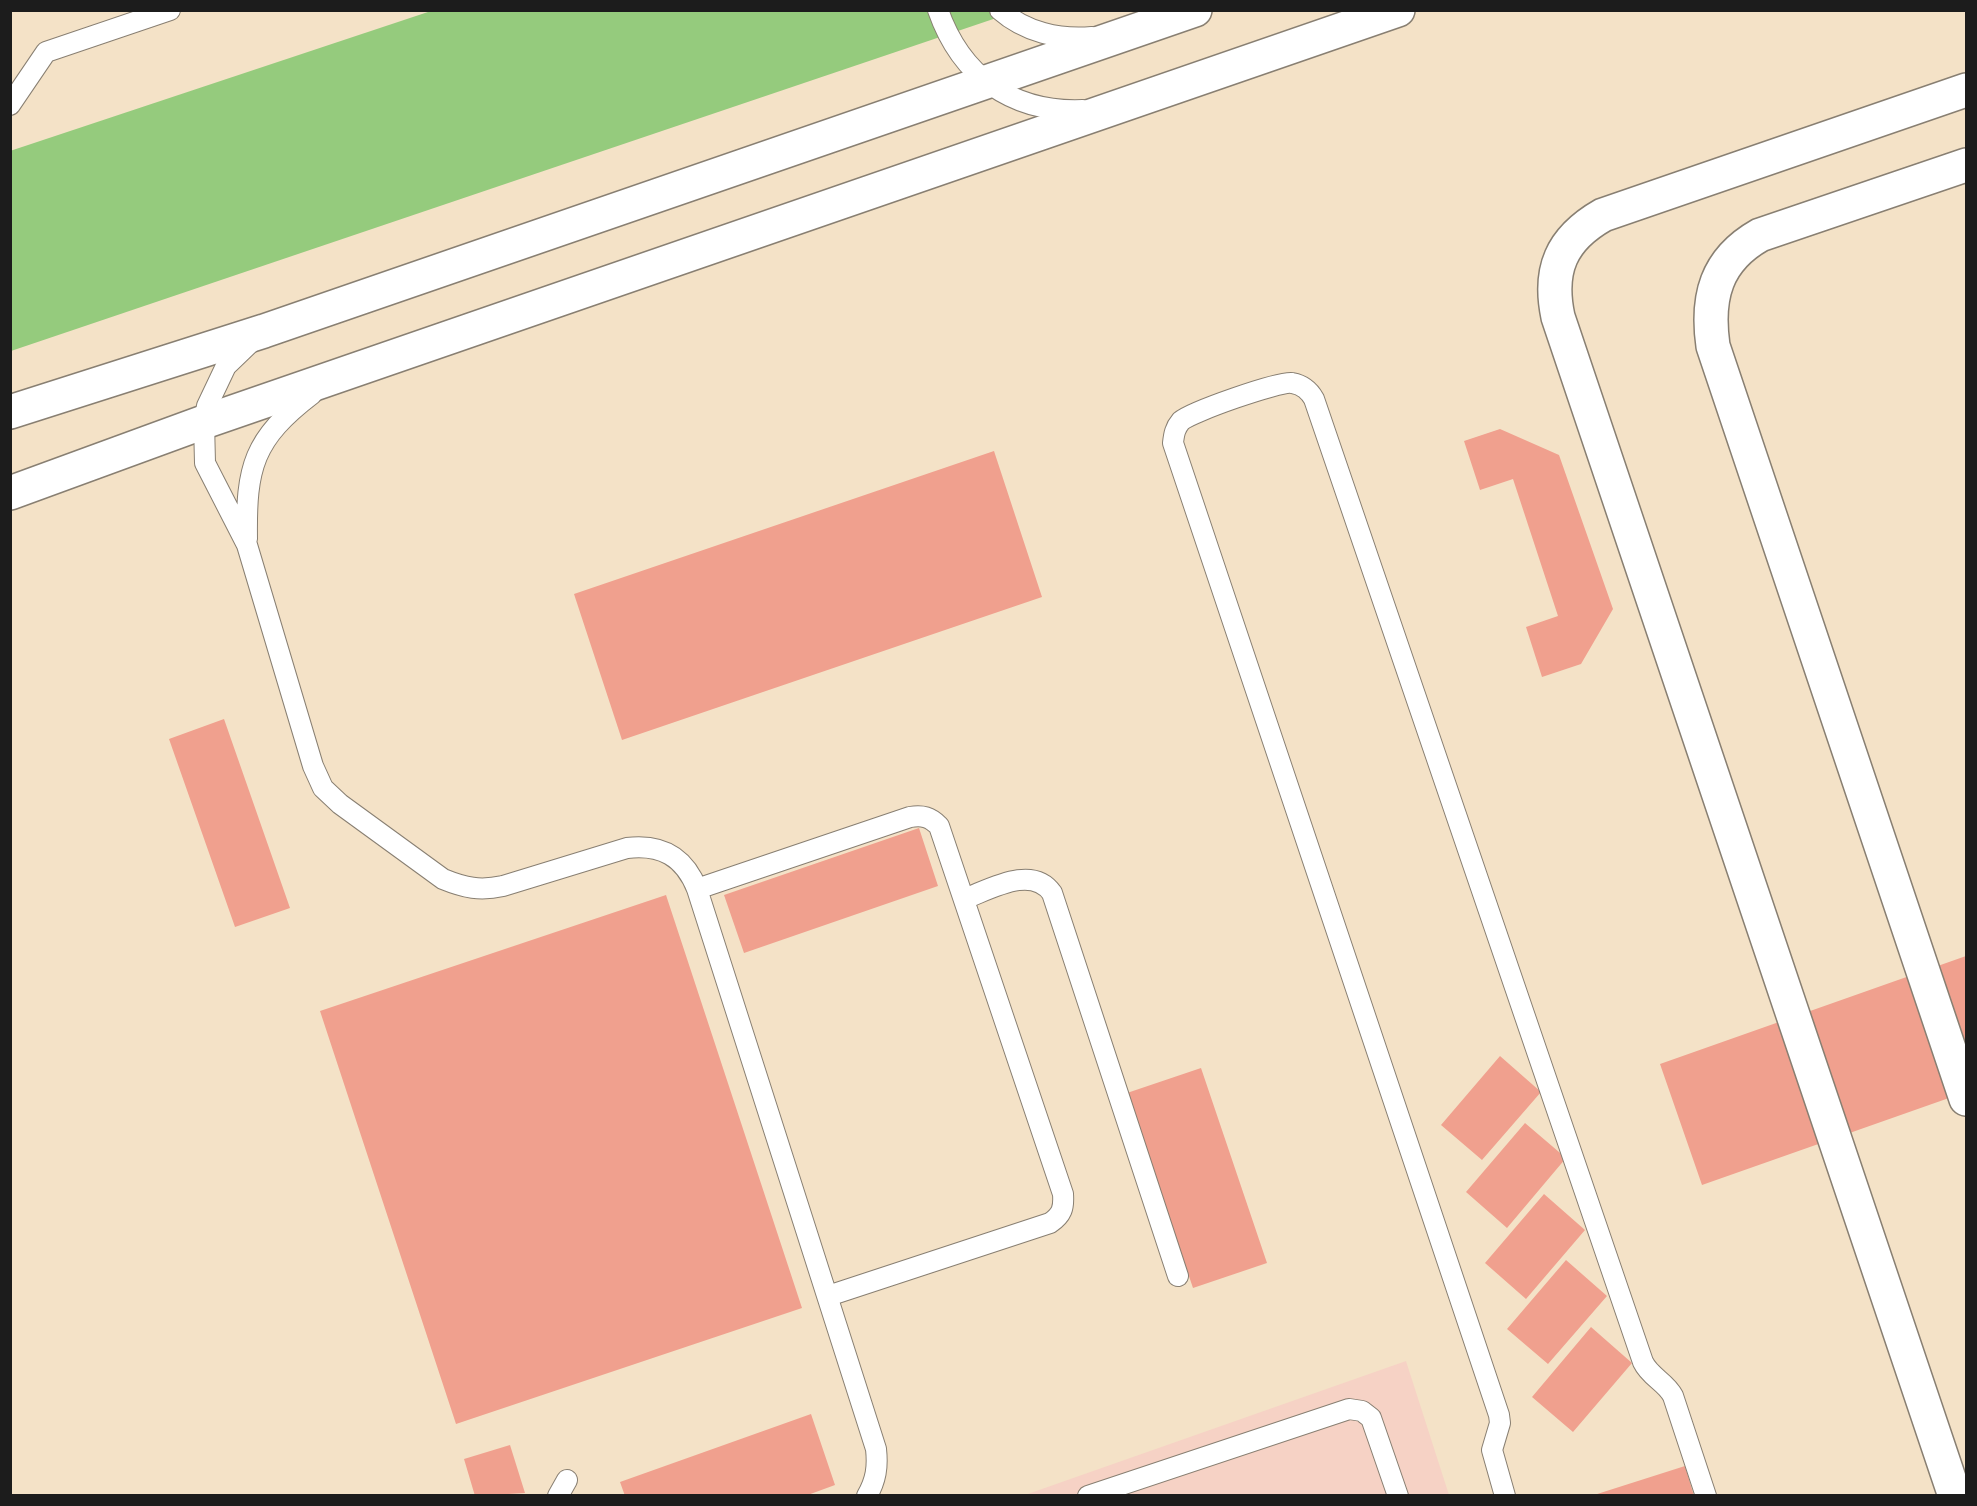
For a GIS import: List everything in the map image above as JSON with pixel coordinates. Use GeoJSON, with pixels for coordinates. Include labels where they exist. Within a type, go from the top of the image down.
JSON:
{"type":"FeatureCollection","features":[{"type":"Feature","properties":{"kind":"street"},"geometry":{"type":"LineString","coordinates":[[10,412],[264,331],[1195,10]]}},
{"type":"Feature","properties":{"kind":"street"},"geometry":{"type":"LineString","coordinates":[[10,493],[336,376],[1398,10]]}},
{"type":"Feature","properties":{"kind":"street"},"geometry":{"type":"LineString","coordinates":[[1955,1496],[1565,339],[1553,293],[1558,266],[1567,242],[1584,225],[1603,215],[1966,90]]}},
{"type":"Feature","properties":{"kind":"street"},"geometry":{"type":"LineString","coordinates":[[1966,165],[1760,235],[1740,246],[1725,266],[1714,292],[1709,319],[1713,346],[1966,1099]]}},
{"type":"Feature","properties":{"kind":"lane"},"geometry":{"type":"LineString","coordinates":[[10,105],[46,52],[170,10]]}},
{"type":"Feature","properties":{"kind":"lane"},"geometry":{"type":"LineString","coordinates":[[938,10],[956,51],[972,72],[1004,94],[1056,109],[1076,111],[1115,107]]}},
{"type":"Feature","properties":{"kind":"lane"},"geometry":{"type":"LineString","coordinates":[[1000,10],[1030,30],[1084,38],[1122,35]]}},
{"type":"Feature","properties":{"kind":"lane"},"geometry":{"type":"LineString","coordinates":[[264,331],[241,348],[226,366],[215,386],[204,422],[205,463],[247,545],[313,766],[323,789],[340,804],[443,879],[462,887],[483,890],[503,886],[627,848],[647,846],[666,852],[683,863],[697,889],[876,1449],[878,1466],[867,1496]]}},
{"type":"Feature","properties":{"kind":"lane"},"geometry":{"type":"LineString","coordinates":[[247,545],[246,489],[255,461],[266,438],[290,411],[336,376]]}},
{"type":"Feature","properties":{"kind":"lane"},"geometry":{"type":"LineString","coordinates":[[1505,1496],[1492,1450],[1500,1423],[1499,1415],[1174,449],[1174,431],[1190,415],[1281,383],[1300,385],[1308,390],[1314,399],[1643,1362],[1647,1370],[1669,1388],[1673,1396],[1706,1496]]}},
{"type":"Feature","properties":{"kind":"lane"},"geometry":{"type":"LineString","coordinates":[[697,889],[920,815],[931,818],[939,826],[1063,1194],[1064,1206],[1060,1216],[1050,1223],[828,1296]]}},
{"type":"Feature","properties":{"kind":"lane"},"geometry":{"type":"LineString","coordinates":[[963,899],[1018,880],[1033,878],[1046,883],[1052,893],[1178,1276]]}},
{"type":"Feature","properties":{"kind":"lane"},"geometry":{"type":"LineString","coordinates":[[1088,1496],[1349,1409],[1362,1411],[1371,1418],[1398,1496]]}},
{"type":"Feature","properties":{"kind":"shaded area"},"geometry":{"type":"Polygon","coordinates":[[[1406,1361],[1449,1495],[1022,1496],[1406,1361]]]}},
{"type":"Feature","properties":{"kind":"green space"},"geometry":{"type":"Polygon","coordinates":[[[431,11],[1017,11],[11,351],[10,151],[431,11]]]}},
{"type":"Feature","properties":{"kind":"building"},"geometry":{"type":"Polygon","coordinates":[[[1500,429],[1559,455],[1613,609],[1581,664],[1542,677],[1526,627],[1558,616],[1513,479],[1480,490],[1464,441],[1500,429]]]}},
{"type":"Feature","properties":{"kind":"building"},"geometry":{"type":"Polygon","coordinates":[[[994,451],[1042,597],[622,740],[574,594],[994,451]]]}},
{"type":"Feature","properties":{"kind":"building"},"geometry":{"type":"Polygon","coordinates":[[[224,719],[290,908],[235,927],[169,739],[224,719]]]}},
{"type":"Feature","properties":{"kind":"building"},"geometry":{"type":"Polygon","coordinates":[[[919,828],[938,886],[744,953],[724,895],[919,828]]]}},
{"type":"Feature","properties":{"kind":"building"},"geometry":{"type":"Polygon","coordinates":[[[666,895],[802,1308],[456,1424],[320,1011],[666,895]]]}},
{"type":"Feature","properties":{"kind":"building"},"geometry":{"type":"Polygon","coordinates":[[[1966,956],[1966,1092],[1702,1185],[1660,1064],[1966,956]]]}},
{"type":"Feature","properties":{"kind":"building"},"geometry":{"type":"Polygon","coordinates":[[[1500,1056],[1541,1092],[1482,1160],[1441,1125],[1500,1056]]]}},
{"type":"Feature","properties":{"kind":"building"},"geometry":{"type":"Polygon","coordinates":[[[1201,1068],[1267,1263],[1193,1288],[1127,1093],[1201,1068]]]}},
{"type":"Feature","properties":{"kind":"building"},"geometry":{"type":"Polygon","coordinates":[[[1525,1123],[1566,1158],[1507,1228],[1466,1192],[1525,1123]]]}},
{"type":"Feature","properties":{"kind":"building"},"geometry":{"type":"Polygon","coordinates":[[[1544,1194],[1585,1230],[1526,1299],[1485,1263],[1544,1194]]]}},
{"type":"Feature","properties":{"kind":"building"},"geometry":{"type":"Polygon","coordinates":[[[1566,1260],[1607,1296],[1548,1364],[1507,1329],[1566,1260]]]}},
{"type":"Feature","properties":{"kind":"building"},"geometry":{"type":"Polygon","coordinates":[[[1591,1327],[1632,1363],[1573,1432],[1532,1397],[1591,1327]]]}},
{"type":"Feature","properties":{"kind":"building"},"geometry":{"type":"Polygon","coordinates":[[[811,1414],[835,1485],[805,1496],[625,1496],[620,1482],[811,1414]]]}},
{"type":"Feature","properties":{"kind":"building"},"geometry":{"type":"Polygon","coordinates":[[[510,1445],[525,1493],[475,1496],[464,1459],[510,1445]]]}},
{"type":"Feature","properties":{"kind":"building"},"geometry":{"type":"Polygon","coordinates":[[[1685,1466],[1694,1496],[1594,1496],[1594,1495],[1685,1466]]]}}]}
